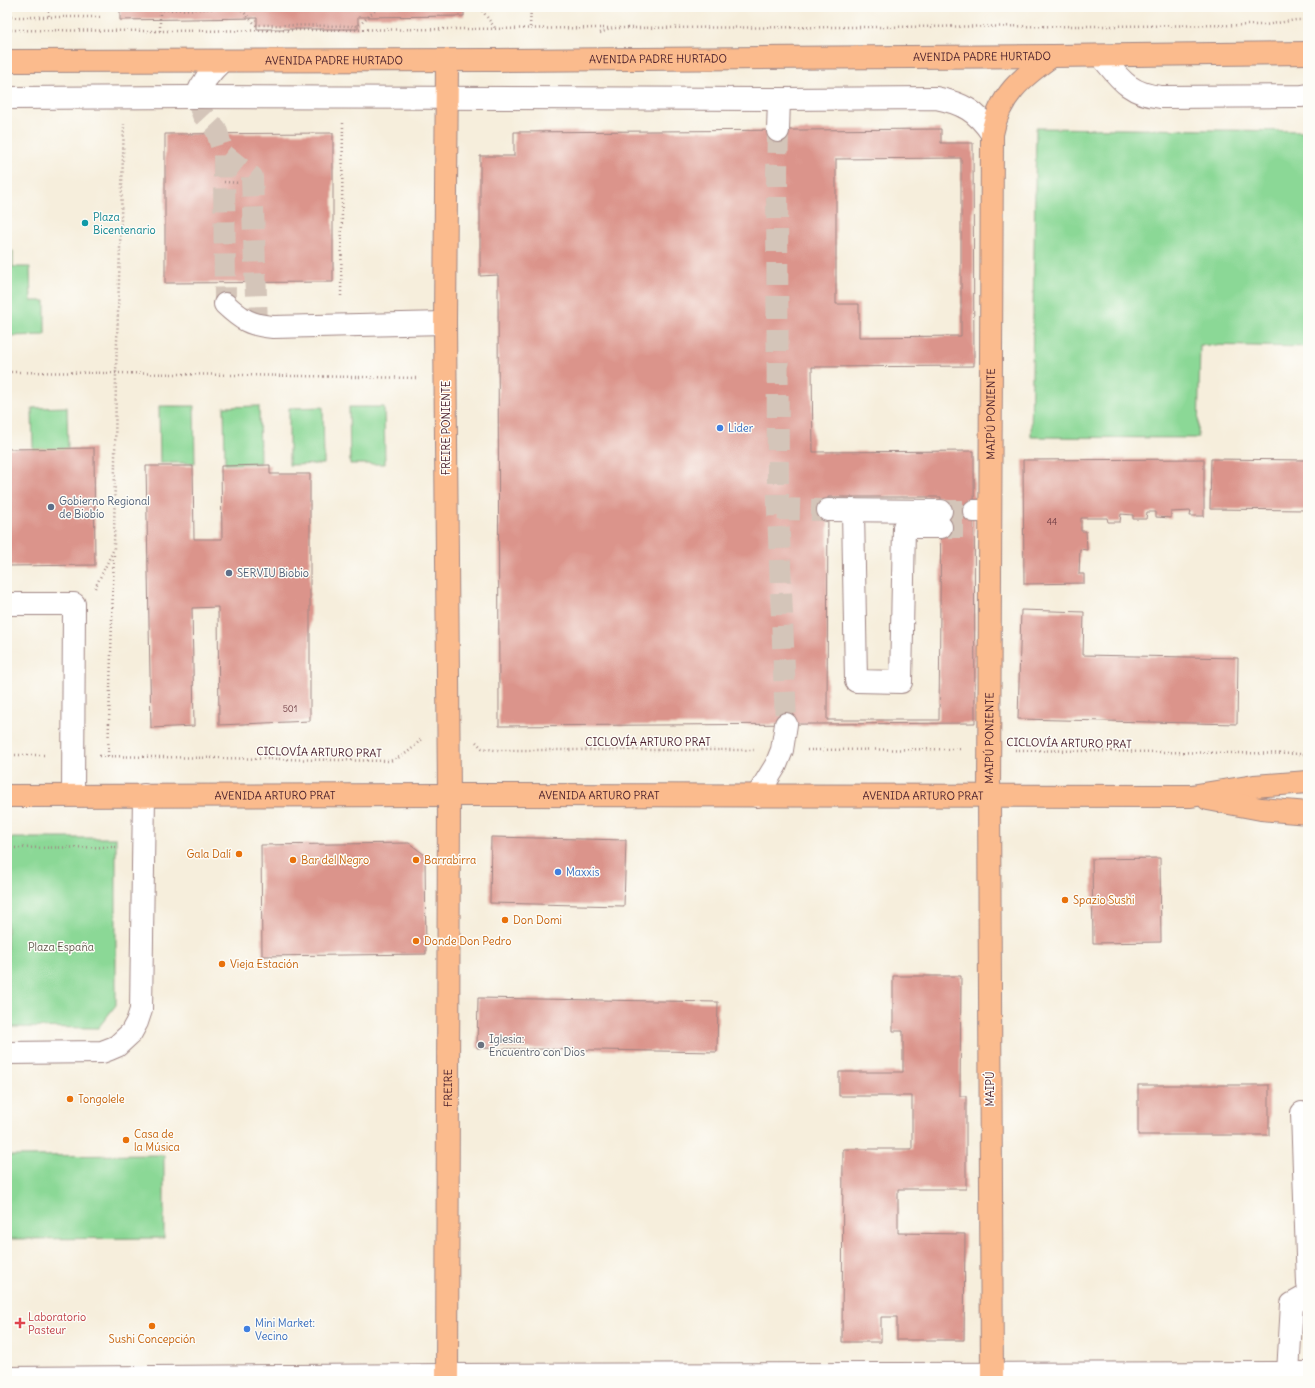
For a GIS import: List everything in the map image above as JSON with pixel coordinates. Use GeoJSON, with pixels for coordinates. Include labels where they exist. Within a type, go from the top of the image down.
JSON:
{"type":"FeatureCollection","features":[{"type":"Feature","properties":{"kind":"main road","name":"AVENIDA PADRE HURTADO"},"geometry":{"type":"LineString","coordinates":[[7,62],[447,61],[1308,53]]}},
{"type":"Feature","properties":{"kind":"main road","name":"MAIPÚ PONIENTE"},"geometry":{"type":"LineString","coordinates":[[989,796],[982,519],[992,134],[998,112],[1010,92],[1026,75],[1052,56]]}},
{"type":"Feature","properties":{"kind":"main road","name":"FREIRE PONIENTE"},"geometry":{"type":"LineString","coordinates":[[447,61],[448,97],[445,323],[449,795]]}},
{"type":"Feature","properties":{"kind":"main road","name":"AVENIDA ARTURO PRAT"},"geometry":{"type":"LineString","coordinates":[[7,796],[1191,796],[1254,786],[1308,782]]}},
{"type":"Feature","properties":{"kind":"main road","name":"FREIRE"},"geometry":{"type":"LineString","coordinates":[[446,1378],[449,795]]}},
{"type":"Feature","properties":{"kind":"main road","name":"MAIPÚ"},"geometry":{"type":"LineString","coordinates":[[989,796],[992,1378]]}},
{"type":"Feature","properties":{"kind":"main road","name":"AVENIDA ARTURO PRAT"},"geometry":{"type":"LineString","coordinates":[[1191,796],[1261,809],[1308,813]]}},
{"type":"Feature","properties":{"kind":"street"},"geometry":{"type":"LineString","coordinates":[[1101,56],[1122,82],[1131,88],[1150,96],[1308,95]]}},
{"type":"Feature","properties":{"kind":"street"},"geometry":{"type":"LineString","coordinates":[[196,97],[203,82],[222,61]]}},
{"type":"Feature","properties":{"kind":"street"},"geometry":{"type":"LineString","coordinates":[[7,98],[936,98],[964,106],[975,113],[985,123],[992,134]]}},
{"type":"Feature","properties":{"kind":"street"},"geometry":{"type":"LineString","coordinates":[[778,131],[779,99]]}},
{"type":"Feature","properties":{"kind":"street"},"geometry":{"type":"LineString","coordinates":[[225,304],[245,320],[257,326],[273,327],[445,323]]}},
{"type":"Feature","properties":{"kind":"street"},"geometry":{"type":"LineString","coordinates":[[828,510],[853,510],[941,519],[904,527],[901,682],[856,681],[853,510]]}},
{"type":"Feature","properties":{"kind":"street"},"geometry":{"type":"LineString","coordinates":[[7,604],[74,604],[73,795]]}},
{"type":"Feature","properties":{"kind":"street"},"geometry":{"type":"LineString","coordinates":[[757,796],[776,765],[782,750],[786,724]]}},
{"type":"Feature","properties":{"kind":"street"},"geometry":{"type":"LineString","coordinates":[[7,1053],[102,1052],[117,1046],[131,1033],[137,1022],[140,1010],[144,795]]}},
{"type":"Feature","properties":{"kind":"street"},"geometry":{"type":"LineString","coordinates":[[1302,1112],[1308,1284]]}},
{"type":"Feature","properties":{"kind":"street"},"geometry":{"type":"LineString","coordinates":[[7,1378],[992,1378],[1298,1373],[1292,1304],[1308,1295]]}},
{"type":"Feature","properties":{"kind":"path"},"geometry":{"type":"LineString","coordinates":[[48,7],[49,17]]}},
{"type":"Feature","properties":{"kind":"path"},"geometry":{"type":"LineString","coordinates":[[160,36],[160,10],[240,8],[256,25],[358,26],[379,7],[481,8],[496,28]]}},
{"type":"Feature","properties":{"kind":"path"},"geometry":{"type":"LineString","coordinates":[[530,27],[531,7]]}},
{"type":"Feature","properties":{"kind":"path"},"geometry":{"type":"LineString","coordinates":[[7,17],[100,17]]}},
{"type":"Feature","properties":{"kind":"path"},"geometry":{"type":"LineString","coordinates":[[7,30],[160,31],[530,27],[613,28],[1265,25],[1296,20],[1308,20]]}},
{"type":"Feature","properties":{"kind":"path"},"geometry":{"type":"LineString","coordinates":[[597,35],[602,31],[613,28]]}},
{"type":"Feature","properties":{"kind":"path"},"geometry":{"type":"LineString","coordinates":[[108,756],[114,549],[116,372],[124,97]]}},
{"type":"Feature","properties":{"kind":"path"},"geometry":{"type":"LineString","coordinates":[[341,296],[344,97]]}},
{"type":"Feature","properties":{"kind":"path"},"geometry":{"type":"LineString","coordinates":[[224,182],[239,183]]}},
{"type":"Feature","properties":{"kind":"path"},"geometry":{"type":"LineString","coordinates":[[7,372],[116,372],[446,378]]}},
{"type":"Feature","properties":{"kind":"path"},"geometry":{"type":"LineString","coordinates":[[74,604],[90,599],[114,549]]}},
{"type":"Feature","properties":{"kind":"path","name":"CICLOVÍA ARTURO PRAT"},"geometry":{"type":"LineString","coordinates":[[7,755],[390,762],[403,756],[415,746],[426,733],[471,734],[477,744],[482,748],[495,750],[989,749],[1308,754]]}},
{"type":"Feature","properties":{"kind":"path"},"geometry":{"type":"LineString","coordinates":[[7,848],[142,847]]}},
{"type":"Feature","properties":{"kind":"green space"},"geometry":{"type":"Polygon","coordinates":[[[1036,128],[1308,131],[1308,347],[1200,345],[1198,438],[1031,437],[1036,128]]]}},
{"type":"Feature","properties":{"kind":"green space"},"geometry":{"type":"Polygon","coordinates":[[[7,251],[13,251],[13,267],[30,267],[31,301],[45,301],[45,335],[7,336],[7,251]]]}},
{"type":"Feature","properties":{"kind":"green space"},"geometry":{"type":"Polygon","coordinates":[[[159,406],[194,406],[195,463],[160,463],[159,406]]]}},
{"type":"Feature","properties":{"kind":"green space"},"geometry":{"type":"Polygon","coordinates":[[[259,406],[260,463],[225,464],[224,407],[259,406]]]}},
{"type":"Feature","properties":{"kind":"green space"},"geometry":{"type":"Polygon","coordinates":[[[67,407],[68,450],[33,450],[32,408],[67,407]]]}},
{"type":"Feature","properties":{"kind":"green space"},"geometry":{"type":"Polygon","coordinates":[[[323,407],[324,464],[289,465],[289,408],[323,407]]]}},
{"type":"Feature","properties":{"kind":"green space"},"geometry":{"type":"Polygon","coordinates":[[[349,407],[384,407],[385,464],[350,464],[349,407]]]}},
{"type":"Feature","properties":{"kind":"green space","name":"Plaza España"},"geometry":{"type":"Polygon","coordinates":[[[7,838],[116,838],[116,1005],[98,1028],[7,1027],[7,838]]]}},
{"type":"Feature","properties":{"kind":"green space"},"geometry":{"type":"Polygon","coordinates":[[[164,1155],[164,1238],[7,1239],[7,1156],[164,1155]]]}},
{"type":"Feature","properties":{"kind":"building"},"geometry":{"type":"Polygon","coordinates":[[[120,7],[464,7],[464,16],[358,17],[358,29],[257,29],[257,18],[120,20],[120,7]]]}},
{"type":"Feature","properties":{"kind":"building"},"geometry":{"type":"Polygon","coordinates":[[[941,129],[941,143],[973,143],[974,366],[812,367],[813,452],[974,451],[975,723],[499,726],[498,275],[480,276],[480,156],[514,156],[514,132],[941,129]],[[961,158],[836,159],[836,304],[859,304],[859,337],[961,336],[961,158]],[[828,497],[827,720],[939,720],[941,497],[828,497]]]}},
{"type":"Feature","properties":{"kind":"building"},"geometry":{"type":"Polygon","coordinates":[[[333,133],[333,282],[165,283],[165,134],[333,133]]]}},
{"type":"Feature","properties":{"kind":"building","name":"Gobierno Regional de Biobío"},"geometry":{"type":"Polygon","coordinates":[[[94,448],[95,565],[7,566],[7,449],[94,448]]]}},
{"type":"Feature","properties":{"kind":"building"},"geometry":{"type":"Polygon","coordinates":[[[1204,459],[1204,516],[1190,516],[1191,511],[1171,512],[1171,518],[1156,517],[1156,512],[1147,512],[1146,519],[1133,519],[1133,515],[1121,514],[1120,522],[1108,522],[1107,518],[1081,518],[1081,531],[1086,531],[1087,550],[1080,549],[1079,574],[1084,574],[1084,583],[1024,584],[1023,460],[1204,459]]]}},
{"type":"Feature","properties":{"kind":"building"},"geometry":{"type":"Polygon","coordinates":[[[1211,459],[1308,460],[1308,510],[1210,509],[1211,459]]]}},
{"type":"Feature","properties":{"kind":"building","name":"SERVIU Biobio"},"geometry":{"type":"Polygon","coordinates":[[[270,465],[270,474],[310,474],[310,721],[219,725],[218,607],[192,608],[194,726],[151,728],[146,466],[193,466],[194,539],[222,539],[221,466],[270,465]]]}},
{"type":"Feature","properties":{"kind":"building"},"geometry":{"type":"Polygon","coordinates":[[[1021,610],[1084,612],[1083,655],[1238,658],[1237,724],[1018,719],[1021,610]]]}},
{"type":"Feature","properties":{"kind":"building","name":"Maxxis"},"geometry":{"type":"Polygon","coordinates":[[[491,837],[626,840],[624,906],[490,903],[491,837]]]}},
{"type":"Feature","properties":{"kind":"building"},"geometry":{"type":"Polygon","coordinates":[[[409,843],[425,855],[426,954],[262,956],[261,845],[409,843]]]}},
{"type":"Feature","properties":{"kind":"building"},"geometry":{"type":"Polygon","coordinates":[[[1160,858],[1161,942],[1093,943],[1092,859],[1160,858]]]}},
{"type":"Feature","properties":{"kind":"building"},"geometry":{"type":"Polygon","coordinates":[[[893,976],[961,976],[960,1096],[966,1096],[966,1189],[898,1189],[898,1233],[965,1234],[964,1340],[897,1340],[897,1317],[881,1317],[881,1342],[842,1342],[843,1149],[912,1149],[912,1096],[839,1096],[839,1072],[903,1072],[903,1031],[893,1031],[893,976]]]}},
{"type":"Feature","properties":{"kind":"building"},"geometry":{"type":"Polygon","coordinates":[[[478,998],[718,1002],[717,1052],[477,1048],[478,998]]]}},
{"type":"Feature","properties":{"kind":"building"},"geometry":{"type":"Polygon","coordinates":[[[1138,1085],[1269,1085],[1269,1135],[1138,1135],[1138,1085]]]}},
{"type":"Feature","properties":{"kind":"tunnel"},"geometry":{"type":"LineString","coordinates":[[196,97],[203,115],[216,129],[224,155],[225,304]]}},
{"type":"Feature","properties":{"kind":"tunnel"},"geometry":{"type":"LineString","coordinates":[[778,131],[778,509],[786,724]]}},
{"type":"Feature","properties":{"kind":"tunnel"},"geometry":{"type":"LineString","coordinates":[[224,155],[252,177],[257,326]]}},
{"type":"Feature","properties":{"kind":"tunnel"},"geometry":{"type":"LineString","coordinates":[[778,509],[828,510]]}},
{"type":"Feature","properties":{"kind":"tunnel"},"geometry":{"type":"LineString","coordinates":[[941,511],[974,511]]}},
{"type":"Feature","properties":{"kind":"tunnel"},"geometry":{"type":"LineString","coordinates":[[941,527],[975,527]]}},
{"type":"Feature","properties":{"kind":"place","name":"Plaza Bicentenario"},"geometry":{"type":"Point","coordinates":[85,223]}},
{"type":"Feature","properties":{"kind":"place","name":"Lider"},"geometry":{"type":"Point","coordinates":[720,428]}},
{"type":"Feature","properties":{"kind":"place","name":"Gobierno Regional de Biobío"},"geometry":{"type":"Point","coordinates":[51,507]}},
{"type":"Feature","properties":{"kind":"place","name":"SERVIU Biobio"},"geometry":{"type":"Point","coordinates":[229,573]}},
{"type":"Feature","properties":{"kind":"place","name":"Gala Dalí"},"geometry":{"type":"Point","coordinates":[239,854]}},
{"type":"Feature","properties":{"kind":"place","name":"Bar del Negro"},"geometry":{"type":"Point","coordinates":[293,860]}},
{"type":"Feature","properties":{"kind":"place","name":"Barrabirra"},"geometry":{"type":"Point","coordinates":[416,860]}},
{"type":"Feature","properties":{"kind":"place","name":"Maxxis"},"geometry":{"type":"Point","coordinates":[558,872]}},
{"type":"Feature","properties":{"kind":"place","name":"Spazio Sushi"},"geometry":{"type":"Point","coordinates":[1065,900]}},
{"type":"Feature","properties":{"kind":"place","name":"Don Domi"},"geometry":{"type":"Point","coordinates":[505,920]}},
{"type":"Feature","properties":{"kind":"place","name":"Donde Don Pedro"},"geometry":{"type":"Point","coordinates":[416,941]}},
{"type":"Feature","properties":{"kind":"place","name":"Vieja Estación"},"geometry":{"type":"Point","coordinates":[222,964]}},
{"type":"Feature","properties":{"kind":"place","name":"Iglesia: Encuentro con Dios"},"geometry":{"type":"Point","coordinates":[481,1045]}},
{"type":"Feature","properties":{"kind":"place","name":"Tongolele"},"geometry":{"type":"Point","coordinates":[70,1099]}},
{"type":"Feature","properties":{"kind":"place","name":"Casa de la Música"},"geometry":{"type":"Point","coordinates":[126,1140]}},
{"type":"Feature","properties":{"kind":"place","name":"Laboratorio Pasteur"},"geometry":{"type":"Point","coordinates":[20,1323]}},
{"type":"Feature","properties":{"kind":"place","name":"Sushi Concepción"},"geometry":{"type":"Point","coordinates":[152,1326]}},
{"type":"Feature","properties":{"kind":"place","name":"Mini Market: Vecino"},"geometry":{"type":"Point","coordinates":[247,1329]}}]}
